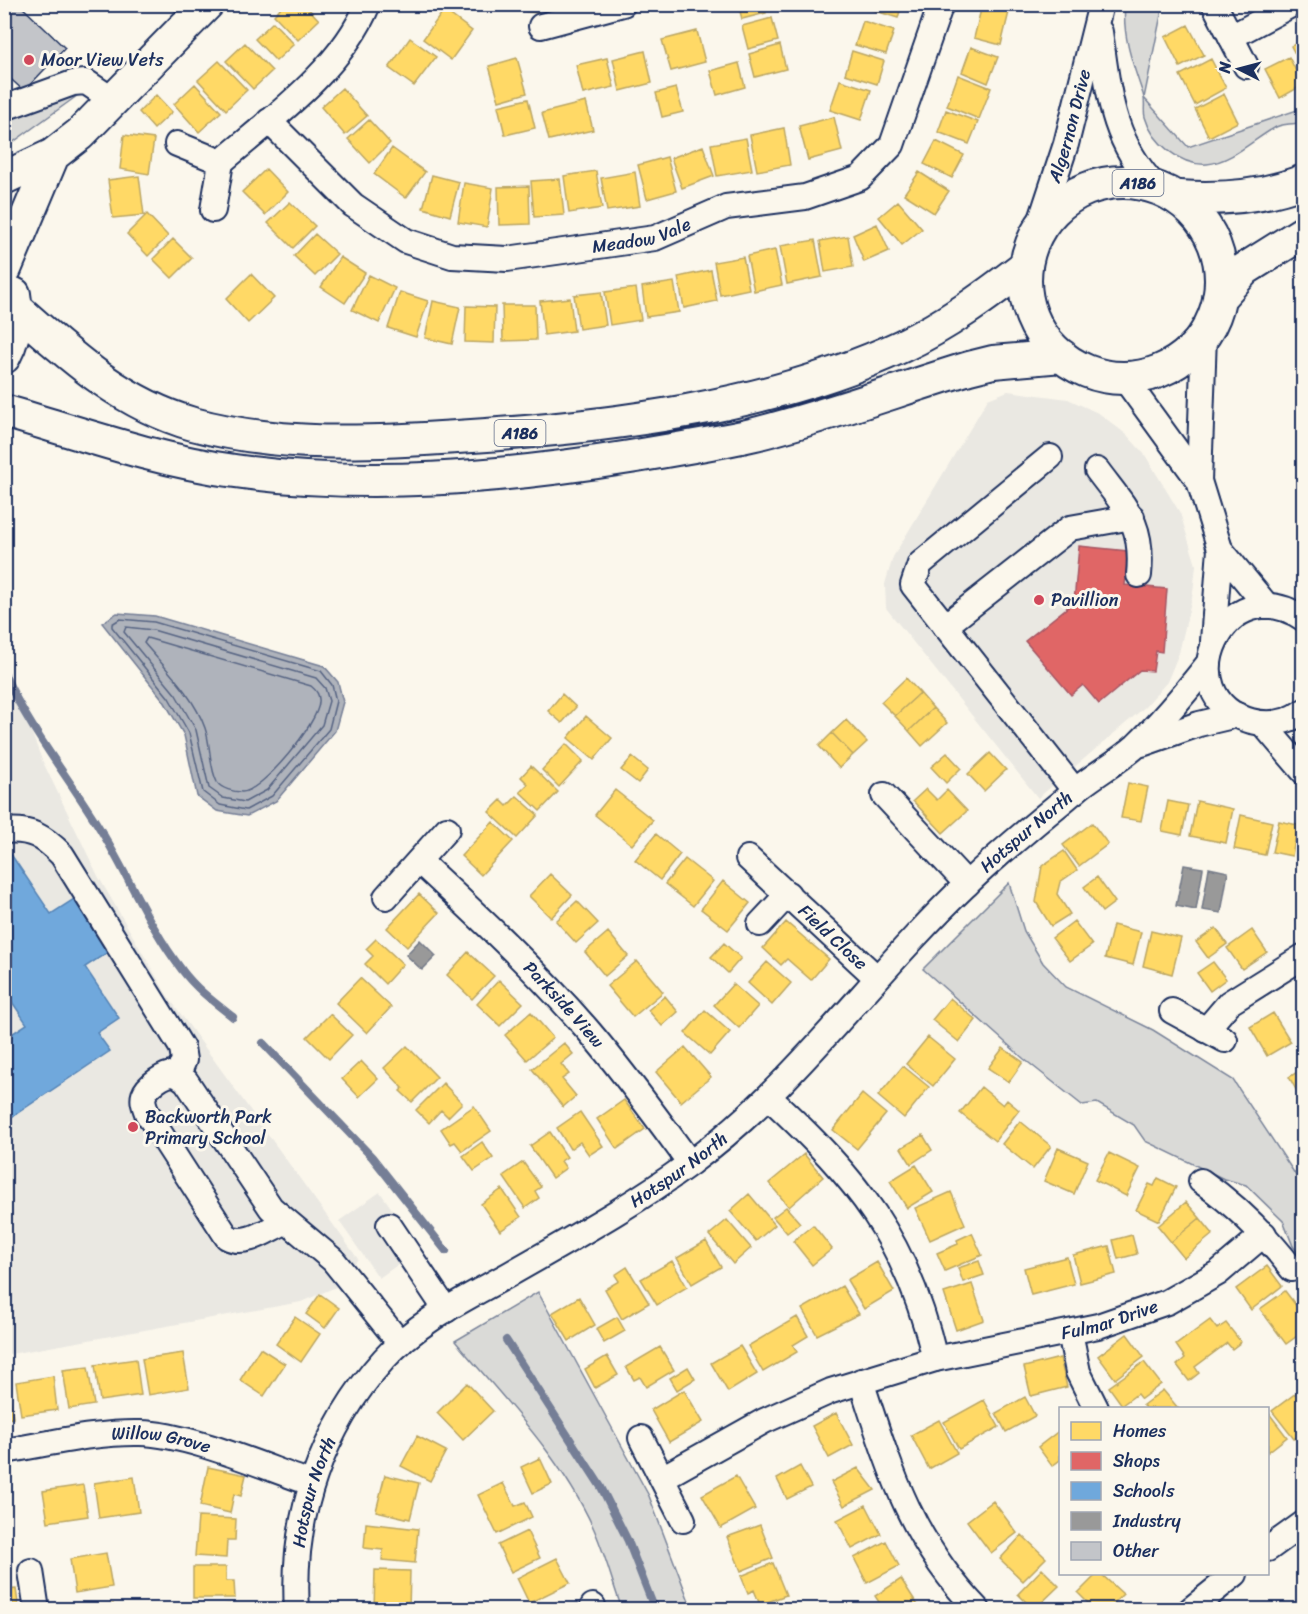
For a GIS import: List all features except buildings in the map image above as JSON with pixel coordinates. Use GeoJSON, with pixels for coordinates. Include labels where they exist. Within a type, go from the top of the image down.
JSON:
{"type":"FeatureCollection","features":[{"type":"Feature","properties":{"kind":"main road"},"geometry":{"type":"LineString","coordinates":[[4,178],[53,154],[80,134],[207,4]]}},
{"type":"Feature","properties":{"kind":"main road"},"geometry":{"type":"LineString","coordinates":[[4,357],[11,345],[17,309],[5,268],[53,154]]}},
{"type":"Feature","properties":{"kind":"main road","name":"A186"},"geometry":{"type":"LineString","coordinates":[[1167,191],[1206,228],[1213,242],[1220,276],[1219,298],[1213,320],[1193,349],[1175,363],[1149,373],[1124,378],[1092,373],[1062,357],[1041,333],[1032,316],[1026,296],[1025,266],[1030,246],[1049,213],[1081,192],[1121,182],[1167,191],[1236,197],[1272,192],[1304,181]]}},
{"type":"Feature","properties":{"kind":"main road","name":"A186"},"geometry":{"type":"LineString","coordinates":[[1219,298],[1245,269],[1304,232]]}},
{"type":"Feature","properties":{"kind":"main road","name":"A186"},"geometry":{"type":"LineString","coordinates":[[17,309],[98,378],[147,406],[191,423],[272,438],[384,442],[523,433],[607,423],[717,404],[782,389],[902,346],[972,306],[1025,266]]}},
{"type":"Feature","properties":{"kind":"main road","name":"A186"},"geometry":{"type":"LineString","coordinates":[[4,411],[115,444],[232,471],[330,480],[401,479],[527,471],[697,446],[806,420],[993,362],[1062,357]]}},
{"type":"Feature","properties":{"kind":"street"},"geometry":{"type":"LineString","coordinates":[[213,210],[221,162],[331,64],[360,25],[368,4]]}},
{"type":"Feature","properties":{"kind":"street","name":"Meadow Vale"},"geometry":{"type":"LineString","coordinates":[[269,121],[353,205],[406,241],[452,256],[507,260],[655,238],[726,207],[805,196],[860,178],[892,145],[941,4]]}},
{"type":"Feature","properties":{"kind":"street"},"geometry":{"type":"LineString","coordinates":[[1214,4],[1246,66]]}},
{"type":"Feature","properties":{"kind":"street"},"geometry":{"type":"LineString","coordinates":[[1231,37],[1293,4]]}},
{"type":"Feature","properties":{"kind":"street"},"geometry":{"type":"LineString","coordinates":[[541,26],[623,5]]}},
{"type":"Feature","properties":{"kind":"street","name":"Algernon Drive"},"geometry":{"type":"LineString","coordinates":[[1099,13],[1108,88],[1121,138],[1131,157],[1167,191]]}},
{"type":"Feature","properties":{"kind":"street","name":"Algernon Drive"},"geometry":{"type":"LineString","coordinates":[[1038,229],[1066,144],[1099,13]]}},
{"type":"Feature","properties":{"kind":"street"},"geometry":{"type":"LineString","coordinates":[[4,108],[73,83],[86,82],[113,100]]}},
{"type":"Feature","properties":{"kind":"street"},"geometry":{"type":"LineString","coordinates":[[177,144],[221,162]]}},
{"type":"Feature","properties":{"kind":"street"},"geometry":{"type":"LineString","coordinates":[[1199,482],[1204,335]]}},
{"type":"Feature","properties":{"kind":"street"},"geometry":{"type":"LineString","coordinates":[[1124,378],[1199,482],[1220,549],[1211,653],[1211,681],[1218,697],[1237,715],[1263,724],[1282,722],[1304,711]]}},
{"type":"Feature","properties":{"kind":"street"},"geometry":{"type":"LineString","coordinates":[[1050,457],[920,564],[913,585],[1075,791]]}},
{"type":"Feature","properties":{"kind":"street"},"geometry":{"type":"LineString","coordinates":[[1097,470],[1132,517],[1142,548],[1139,575]]}},
{"type":"Feature","properties":{"kind":"street"},"geometry":{"type":"LineString","coordinates":[[945,626],[1070,528],[1132,517]]}},
{"type":"Feature","properties":{"kind":"street"},"geometry":{"type":"LineString","coordinates":[[1220,549],[1290,609]]}},
{"type":"Feature","properties":{"kind":"street","name":"Hotspur North"},"geometry":{"type":"LineString","coordinates":[[297,1610],[296,1566],[301,1522],[311,1483],[340,1419],[368,1379],[400,1343],[446,1310],[629,1204],[690,1163],[770,1098],[966,884],[1028,829],[1134,747],[1183,696],[1211,653],[1224,625],[1239,613],[1290,609]]}},
{"type":"Feature","properties":{"kind":"street","name":"Hotspur North"},"geometry":{"type":"LineString","coordinates":[[1134,747],[1190,726],[1237,715]]}},
{"type":"Feature","properties":{"kind":"street"},"geometry":{"type":"LineString","coordinates":[[1263,724],[1304,772]]}},
{"type":"Feature","properties":{"kind":"street"},"geometry":{"type":"LineString","coordinates":[[884,795],[966,884]]}},
{"type":"Feature","properties":{"kind":"street"},"geometry":{"type":"LineString","coordinates":[[4,831],[21,829],[42,835],[62,855],[182,1048],[184,1060],[178,1074]]}},
{"type":"Feature","properties":{"kind":"street"},"geometry":{"type":"LineString","coordinates":[[386,897],[447,830]]}},
{"type":"Feature","properties":{"kind":"street","name":"Field Close"},"geometry":{"type":"LineString","coordinates":[[748,858],[878,978]]}},
{"type":"Feature","properties":{"kind":"street","name":"Parkside View"},"geometry":{"type":"LineString","coordinates":[[419,861],[533,970],[586,1029],[635,1088],[690,1163]]}},
{"type":"Feature","properties":{"kind":"street","name":"Field Close"},"geometry":{"type":"LineString","coordinates":[[760,924],[788,894]]}},
{"type":"Feature","properties":{"kind":"street"},"geometry":{"type":"LineString","coordinates":[[1172,1011],[1215,1035],[1229,1003],[1304,956]]}},
{"type":"Feature","properties":{"kind":"street"},"geometry":{"type":"LineString","coordinates":[[285,1222],[245,1241],[236,1242],[227,1237],[147,1113],[143,1102],[144,1093],[148,1088],[169,1074],[178,1074],[186,1082],[271,1208],[333,1260],[400,1343]]}},
{"type":"Feature","properties":{"kind":"street"},"geometry":{"type":"LineString","coordinates":[[770,1098],[841,1170],[881,1222],[916,1290],[935,1359]]}},
{"type":"Feature","properties":{"kind":"street"},"geometry":{"type":"LineString","coordinates":[[1201,1181],[1225,1197],[1264,1234],[1292,1269]]}},
{"type":"Feature","properties":{"kind":"street"},"geometry":{"type":"LineString","coordinates":[[389,1225],[446,1310]]}},
{"type":"Feature","properties":{"kind":"street","name":"Fulmar Drive"},"geometry":{"type":"LineString","coordinates":[[662,1478],[788,1409],[861,1381],[935,1359],[1070,1332],[1131,1316],[1175,1298],[1218,1273],[1264,1234]]}},
{"type":"Feature","properties":{"kind":"street"},"geometry":{"type":"LineString","coordinates":[[1070,1332],[1078,1372],[1096,1407]]}},
{"type":"Feature","properties":{"kind":"street"},"geometry":{"type":"LineString","coordinates":[[861,1381],[896,1485],[909,1515],[952,1584],[978,1610]]}},
{"type":"Feature","properties":{"kind":"street","name":"Willow Grove"},"geometry":{"type":"LineString","coordinates":[[4,1451],[111,1434],[141,1433],[171,1436],[311,1483]]}},
{"type":"Feature","properties":{"kind":"street"},"geometry":{"type":"LineString","coordinates":[[641,1438],[683,1520]]}},
{"type":"Feature","properties":{"kind":"street"},"geometry":{"type":"LineString","coordinates":[[1269,1548],[1304,1523]]}},
{"type":"Feature","properties":{"kind":"street"},"geometry":{"type":"LineString","coordinates":[[31,1571],[36,1610]]}},
{"type":"Feature","properties":{"kind":"street"},"geometry":{"type":"LineString","coordinates":[[1190,1610],[1234,1575]]}},
{"type":"Feature","properties":{"kind":"shaded area"},"geometry":{"type":"Polygon","coordinates":[[[1125,5],[1163,5],[1144,98],[1127,39],[1125,5]]]}},
{"type":"Feature","properties":{"kind":"shaded area"},"geometry":{"type":"Polygon","coordinates":[[[81,93],[5,148],[5,120],[81,93]]]}},
{"type":"Feature","properties":{"kind":"shaded area"},"geometry":{"type":"Polygon","coordinates":[[[1144,98],[1188,147],[1303,108],[1303,123],[1279,126],[1225,159],[1197,164],[1168,151],[1154,135],[1145,117],[1144,98]]]}},
{"type":"Feature","properties":{"kind":"shaded area","name":"Pavillion"},"geometry":{"type":"Polygon","coordinates":[[[1008,391],[1068,399],[1100,414],[1127,435],[1145,455],[1180,513],[1196,565],[1193,593],[1179,653],[1167,682],[1145,707],[1038,798],[886,608],[885,584],[893,557],[988,399],[1008,391]]]}},
{"type":"Feature","properties":{"kind":"shaded area","name":"Backworth Park Primary School"},"geometry":{"type":"Polygon","coordinates":[[[4,660],[42,760],[98,876],[167,995],[358,1259],[336,1287],[301,1302],[5,1355],[4,660]]]}},
{"type":"Feature","properties":{"kind":"shaded area"},"geometry":{"type":"Polygon","coordinates":[[[1009,883],[1024,931],[1043,963],[1066,987],[1153,1030],[1233,1080],[1303,1186],[1303,1259],[1293,1246],[1283,1221],[1246,1185],[1224,1179],[1145,1141],[1134,1125],[1097,1103],[1082,1105],[1024,1059],[923,969],[1009,883]]]}},
{"type":"Feature","properties":{"kind":"shaded area"},"geometry":{"type":"Polygon","coordinates":[[[380,1192],[420,1249],[379,1278],[339,1221],[380,1192]]]}},
{"type":"Feature","properties":{"kind":"shaded area"},"geometry":{"type":"Polygon","coordinates":[[[538,1292],[649,1496],[692,1609],[622,1609],[605,1557],[580,1501],[548,1453],[455,1341],[538,1292]]]}},
{"type":"Feature","properties":{"kind":"water"},"geometry":{"type":"Polygon","coordinates":[[[117,613],[155,616],[324,666],[338,682],[343,702],[335,731],[276,801],[247,816],[217,811],[197,796],[184,735],[164,701],[102,623],[117,613]]]}},
{"type":"Feature","properties":{"kind":"waterway"},"geometry":{"type":"LineString","coordinates":[[4,673],[24,712],[108,842],[170,953],[193,983],[233,1017]]}},
{"type":"Feature","properties":{"kind":"waterway"},"geometry":{"type":"LineString","coordinates":[[263,1043],[372,1157],[446,1251]]}},
{"type":"Feature","properties":{"kind":"waterway"},"geometry":{"type":"LineString","coordinates":[[506,1340],[601,1487],[628,1541],[655,1610]]}},
{"type":"Feature","properties":{"kind":"place","name":"Moor View Vets"},"geometry":{"type":"Point","coordinates":[29,60]}},
{"type":"Feature","properties":{"kind":"place","name":"Pavillion"},"geometry":{"type":"Point","coordinates":[1039,600]}},
{"type":"Feature","properties":{"kind":"place","name":"Backworth Park Primary School"},"geometry":{"type":"Point","coordinates":[133,1127]}}]}
